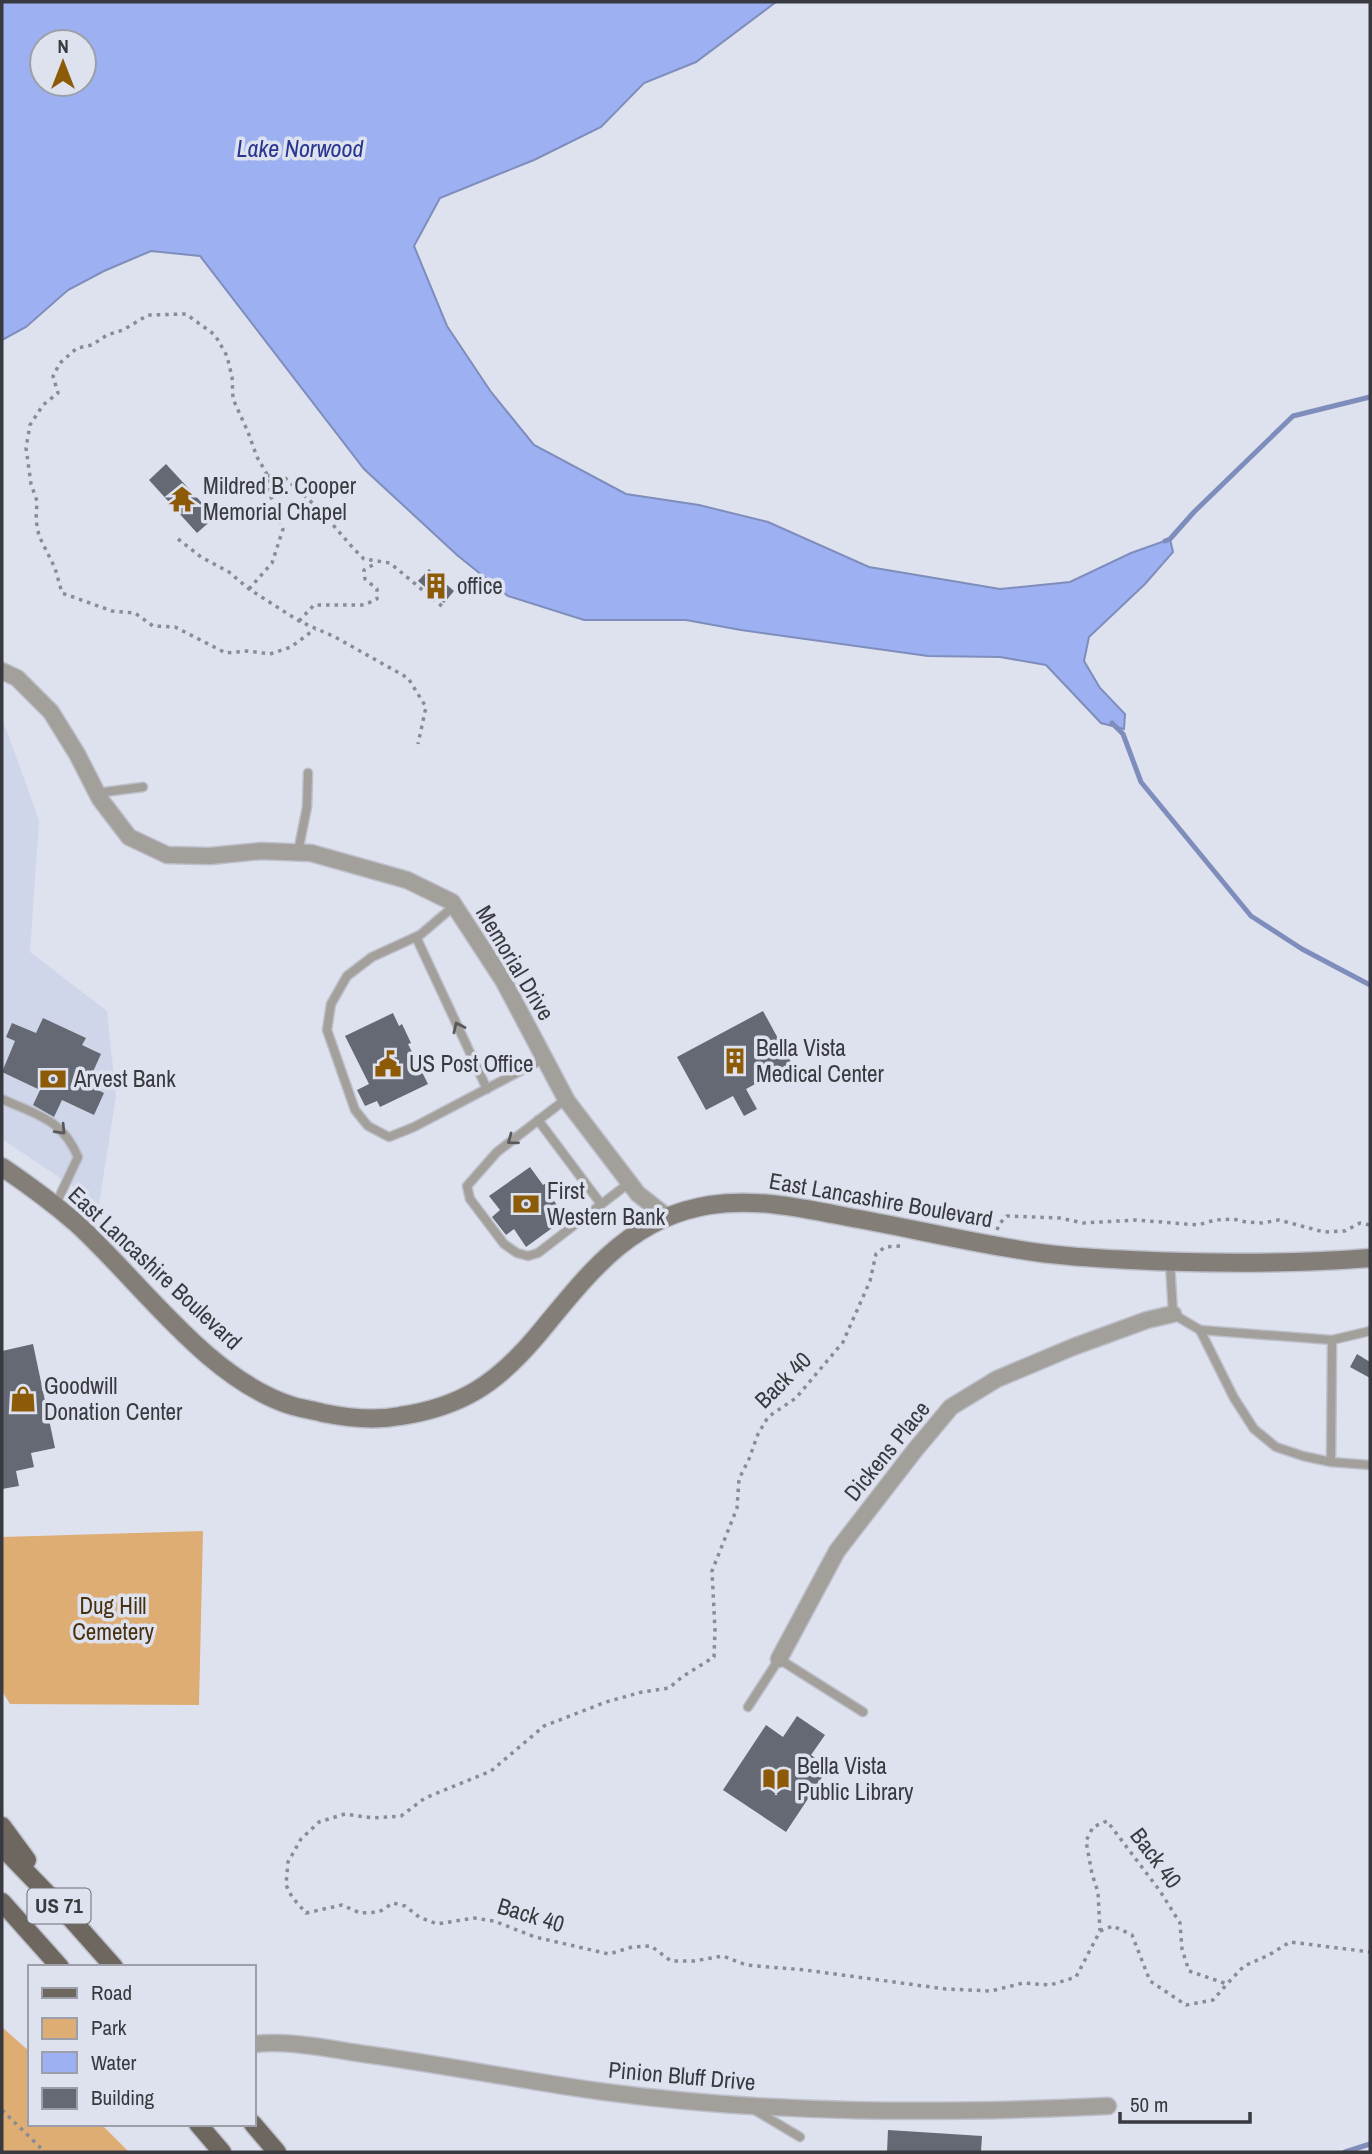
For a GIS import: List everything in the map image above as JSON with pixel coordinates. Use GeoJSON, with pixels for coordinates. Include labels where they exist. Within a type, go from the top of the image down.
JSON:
{"type":"FeatureCollection","features":[{"type":"Feature","properties":{"kind":"main road","name":"East Lancashire Boulevard"},"geometry":{"type":"LineString","coordinates":[[2,1167],[76,1223],[197,1346],[247,1384],[290,1405],[338,1416],[381,1419],[424,1413],[461,1400],[483,1387],[515,1361],[587,1275],[622,1242],[666,1216],[710,1205],[756,1203],[794,1207],[1017,1250],[1079,1257],[1170,1262],[1308,1262],[1370,1258]]}},
{"type":"Feature","properties":{"kind":"main road"},"geometry":{"type":"LineString","coordinates":[[2,1826],[66,1913]]}},
{"type":"Feature","properties":{"kind":"main road","name":"US 71"},"geometry":{"type":"LineString","coordinates":[[2,1847],[112,1965]]}},
{"type":"Feature","properties":{"kind":"main road","name":"US 71"},"geometry":{"type":"LineString","coordinates":[[2,1902],[58,1965]]}},
{"type":"Feature","properties":{"kind":"main road"},"geometry":{"type":"LineString","coordinates":[[200,2126],[222,2152]]}},
{"type":"Feature","properties":{"kind":"main road"},"geometry":{"type":"LineString","coordinates":[[255,2126],[277,2152]]}},
{"type":"Feature","properties":{"kind":"street","name":"Memorial Drive"},"geometry":{"type":"LineString","coordinates":[[2,671],[17,678],[51,712],[97,793],[129,837],[167,855],[210,856],[261,851],[311,853],[407,880],[452,902],[503,980],[566,1099],[638,1195],[666,1216]]}},
{"type":"Feature","properties":{"kind":"street","name":"Dickens Place"},"geometry":{"type":"LineString","coordinates":[[779,1659],[837,1551],[951,1407],[997,1379],[1073,1347],[1147,1320],[1173,1314]]}},
{"type":"Feature","properties":{"kind":"street","name":"Pinion Bluff Drive"},"geometry":{"type":"LineString","coordinates":[[256,2044],[306,2046],[575,2088],[748,2106],[950,2112],[1108,2106]]}},
{"type":"Feature","properties":{"kind":"lane"},"geometry":{"type":"LineString","coordinates":[[298,852],[307,807],[308,773]]}},
{"type":"Feature","properties":{"kind":"lane"},"geometry":{"type":"LineString","coordinates":[[97,793],[143,787]]}},
{"type":"Feature","properties":{"kind":"lane"},"geometry":{"type":"LineString","coordinates":[[454,906],[416,937],[372,957],[347,976],[331,1004],[327,1030],[355,1110],[368,1126],[389,1137],[414,1127],[545,1058]]}},
{"type":"Feature","properties":{"kind":"lane"},"geometry":{"type":"LineString","coordinates":[[416,937],[487,1089]]}},
{"type":"Feature","properties":{"kind":"lane"},"geometry":{"type":"LineString","coordinates":[[2,1099],[55,1122],[72,1142],[78,1157],[55,1206]]}},
{"type":"Feature","properties":{"kind":"lane"},"geometry":{"type":"LineString","coordinates":[[566,1099],[497,1152],[467,1186],[470,1199],[504,1244],[517,1254],[528,1256],[538,1253],[629,1183]]}},
{"type":"Feature","properties":{"kind":"lane"},"geometry":{"type":"LineString","coordinates":[[538,1121],[601,1204]]}},
{"type":"Feature","properties":{"kind":"lane"},"geometry":{"type":"LineString","coordinates":[[1170,1262],[1173,1314],[1200,1330],[1332,1340],[1370,1331]]}},
{"type":"Feature","properties":{"kind":"lane"},"geometry":{"type":"LineString","coordinates":[[1200,1330],[1234,1398],[1254,1429],[1276,1447],[1303,1457],[1370,1465]]}},
{"type":"Feature","properties":{"kind":"lane"},"geometry":{"type":"LineString","coordinates":[[1331,1462],[1332,1340]]}},
{"type":"Feature","properties":{"kind":"lane"},"geometry":{"type":"LineString","coordinates":[[748,1707],[779,1659],[863,1712]]}},
{"type":"Feature","properties":{"kind":"lane"},"geometry":{"type":"LineString","coordinates":[[748,2106],[800,2137]]}},
{"type":"Feature","properties":{"kind":"path"},"geometry":{"type":"LineString","coordinates":[[249,589],[272,563],[283,529],[271,497],[268,477],[233,399],[227,356],[215,335],[186,314],[148,315],[92,345],[77,348],[60,363],[53,376],[58,393],[43,405],[30,425],[26,448],[37,501],[39,536],[55,568],[62,593],[112,611],[135,613],[153,626],[175,627],[226,653],[248,650],[270,654],[291,647],[315,629]]}},
{"type":"Feature","properties":{"kind":"path"},"geometry":{"type":"LineString","coordinates":[[268,477],[284,477],[365,559],[390,563],[443,607]]}},
{"type":"Feature","properties":{"kind":"path"},"geometry":{"type":"LineString","coordinates":[[178,540],[299,621],[335,637],[408,678],[426,707],[418,744]]}},
{"type":"Feature","properties":{"kind":"path"},"geometry":{"type":"LineString","coordinates":[[299,621],[314,605],[363,605],[377,599],[377,589],[365,579],[365,570],[378,562]]}},
{"type":"Feature","properties":{"kind":"path"},"geometry":{"type":"LineString","coordinates":[[996,1236],[999,1224],[1007,1216],[1060,1218],[1083,1223],[1136,1220],[1198,1225],[1214,1220],[1233,1219],[1262,1223],[1279,1220],[1324,1232],[1345,1231],[1360,1223],[1370,1225]]}},
{"type":"Feature","properties":{"kind":"path","name":"Back 40"},"geometry":{"type":"LineString","coordinates":[[903,1247],[885,1247],[876,1254],[870,1281],[843,1342],[796,1398],[768,1418],[758,1434],[739,1479],[737,1508],[712,1571],[714,1657],[682,1676],[669,1688],[606,1702],[544,1726],[491,1771],[425,1798],[401,1816],[373,1818],[345,1814],[319,1822],[301,1839],[288,1862],[286,1885],[306,1913],[342,1905],[360,1913],[379,1912],[393,1903],[405,1906],[419,1917],[437,1924],[474,1918],[494,1921],[535,1937],[608,1954],[632,1947],[651,1946],[671,1961],[694,1961],[723,1956],[746,1965],[946,1989],[991,1991],[1023,1983],[1050,1985],[1076,1977],[1100,1931],[1098,1892],[1086,1841],[1093,1827],[1107,1821],[1181,1923],[1182,1949],[1189,1971],[1227,1984]]}},
{"type":"Feature","properties":{"kind":"path"},"geometry":{"type":"LineString","coordinates":[[1100,1931],[1112,1926],[1132,1935],[1150,1981],[1186,2005],[1213,2000],[1244,1966],[1290,1942],[1370,1952]]}},
{"type":"Feature","properties":{"kind":"path"},"geometry":{"type":"LineString","coordinates":[[2,2110],[45,2152]]}},
{"type":"Feature","properties":{"kind":"shaded area"},"geometry":{"type":"Polygon","coordinates":[[[2,718],[39,820],[30,952],[107,1011],[116,1096],[99,1204],[2,1139],[2,718]]]}},
{"type":"Feature","properties":{"kind":"green space","name":"Dug Hill Cemetery"},"geometry":{"type":"Polygon","coordinates":[[[203,1531],[199,1705],[10,1704],[2,1691],[2,1537],[203,1531]]]}},
{"type":"Feature","properties":{"kind":"green space"},"geometry":{"type":"Polygon","coordinates":[[[2,2027],[28,2050],[28,2126],[103,2126],[129,2152],[2,2152],[2,2027]]]}},
{"type":"Feature","properties":{"kind":"water","name":"Lake Norwood"},"geometry":{"type":"Polygon","coordinates":[[[2,2],[776,2],[696,62],[644,83],[601,127],[534,160],[440,198],[414,246],[447,326],[491,392],[534,445],[626,494],[699,505],[768,522],[869,567],[1000,589],[1070,582],[1131,553],[1170,539],[1173,552],[1145,584],[1089,637],[1084,661],[1100,688],[1125,714],[1124,729],[1101,723],[1046,665],[1000,657],[928,656],[686,620],[584,620],[508,596],[457,555],[364,469],[200,256],[151,251],[68,290],[26,327],[2,340],[2,2]]]}},
{"type":"Feature","properties":{"kind":"building","name":"Mildred B. Cooper Memorial Chapel"},"geometry":{"type":"Polygon","coordinates":[[[166,464],[215,517],[197,533],[149,480],[166,464]]]}},
{"type":"Feature","properties":{"kind":"building","name":"office"},"geometry":{"type":"Polygon","coordinates":[[[429,569],[454,591],[444,603],[418,581],[429,569]]]}},
{"type":"Feature","properties":{"kind":"building","name":"Bella Vista Medical Center"},"geometry":{"type":"Polygon","coordinates":[[[763,1011],[792,1064],[746,1089],[757,1109],[744,1116],[733,1096],[706,1110],[677,1057],[763,1011]]]}},
{"type":"Feature","properties":{"kind":"building","name":"US Post Office"},"geometry":{"type":"Polygon","coordinates":[[[393,1013],[399,1026],[402,1024],[411,1043],[408,1044],[428,1084],[380,1107],[377,1101],[365,1106],[357,1090],[369,1084],[345,1036],[393,1013]]]}},
{"type":"Feature","properties":{"kind":"building","name":"Arvest Bank"},"geometry":{"type":"Polygon","coordinates":[[[43,1018],[86,1038],[82,1045],[101,1054],[87,1085],[104,1093],[94,1115],[62,1100],[54,1117],[33,1105],[40,1090],[2,1072],[15,1041],[6,1037],[12,1023],[36,1033],[43,1018]]]}},
{"type":"Feature","properties":{"kind":"building","name":"First Western Bank"},"geometry":{"type":"Polygon","coordinates":[[[530,1167],[543,1185],[548,1182],[556,1194],[552,1198],[566,1218],[526,1247],[514,1229],[506,1235],[492,1217],[500,1210],[489,1196],[530,1167]]]}},
{"type":"Feature","properties":{"kind":"building","name":"Goodwill Donation Center"},"geometry":{"type":"Polygon","coordinates":[[[33,1344],[55,1448],[31,1453],[34,1467],[16,1471],[19,1486],[2,1489],[2,1351],[33,1344]]]}},
{"type":"Feature","properties":{"kind":"building"},"geometry":{"type":"Polygon","coordinates":[[[1357,1354],[1370,1362],[1370,1378],[1350,1367],[1357,1354]]]}},
{"type":"Feature","properties":{"kind":"building","name":"Bella Vista Public Library"},"geometry":{"type":"Polygon","coordinates":[[[797,1716],[825,1735],[811,1755],[829,1767],[786,1832],[723,1790],[766,1725],[783,1737],[797,1716]]]}},
{"type":"Feature","properties":{"kind":"building"},"geometry":{"type":"Polygon","coordinates":[[[888,2130],[982,2136],[981,2152],[887,2152],[888,2130]]]}},
{"type":"Feature","properties":{"kind":"waterway"},"geometry":{"type":"LineString","coordinates":[[1165,541],[1293,416],[1370,397]]}},
{"type":"Feature","properties":{"kind":"waterway"},"geometry":{"type":"LineString","coordinates":[[1112,723],[1123,734],[1141,782],[1251,916],[1302,949],[1370,985]]}},
{"type":"Feature","properties":{"kind":"waterway"},"geometry":{"type":"LineString","coordinates":[[1345,2152],[1370,2144]]}},
{"type":"Feature","properties":{"kind":"place","name":"Mildred B. Cooper Memorial Chapel"},"geometry":{"type":"Point","coordinates":[182,499]}},
{"type":"Feature","properties":{"kind":"place","name":"office"},"geometry":{"type":"Point","coordinates":[436,586]}},
{"type":"Feature","properties":{"kind":"place","name":"Bella Vista Medical Center"},"geometry":{"type":"Point","coordinates":[735,1061]}},
{"type":"Feature","properties":{"kind":"place","name":"US Post Office"},"geometry":{"type":"Point","coordinates":[388,1064]}},
{"type":"Feature","properties":{"kind":"place","name":"Arvest Bank"},"geometry":{"type":"Point","coordinates":[53,1079]}},
{"type":"Feature","properties":{"kind":"place","name":"First Western Bank"},"geometry":{"type":"Point","coordinates":[526,1204]}},
{"type":"Feature","properties":{"kind":"place","name":"Goodwill Donation Center"},"geometry":{"type":"Point","coordinates":[23,1399]}},
{"type":"Feature","properties":{"kind":"place","name":"Bella Vista Public Library"},"geometry":{"type":"Point","coordinates":[776,1779]}}]}
